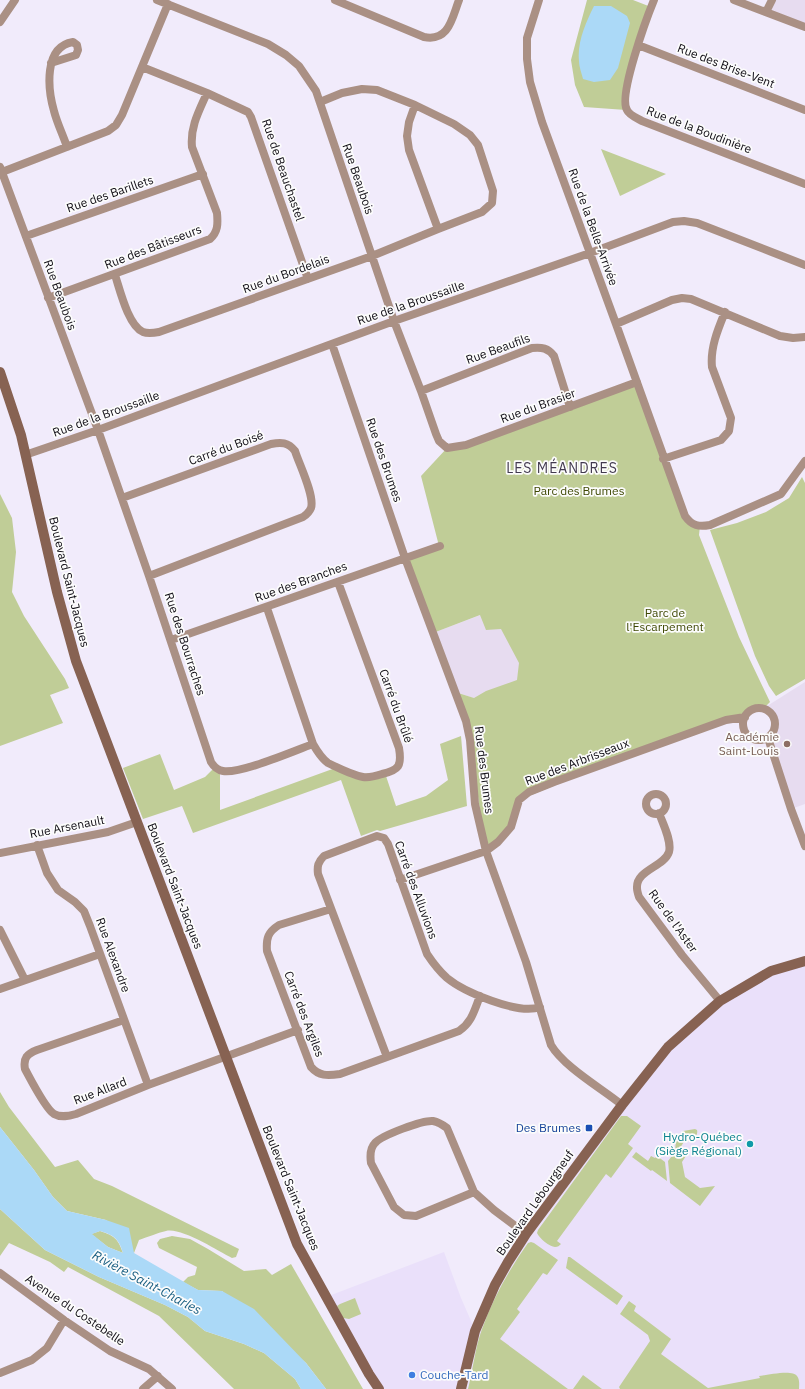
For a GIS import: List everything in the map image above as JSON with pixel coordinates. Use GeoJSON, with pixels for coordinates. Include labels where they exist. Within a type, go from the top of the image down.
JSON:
{"type":"FeatureCollection","features":[{"type":"Feature","properties":{"kind":"street"},"geometry":{"type":"LineString","coordinates":[[0,22],[15,0]]}},
{"type":"Feature","properties":{"kind":"street","name":"Rue Beaubois"},"geometry":{"type":"LineString","coordinates":[[157,0],[268,44],[286,55],[299,66],[308,78],[316,91],[320,102],[394,321],[436,434],[439,441],[447,448]]}},
{"type":"Feature","properties":{"kind":"street"},"geometry":{"type":"LineString","coordinates":[[335,0],[424,37],[431,38],[442,35],[446,31],[459,0]]}},
{"type":"Feature","properties":{"kind":"street","name":"Rue de la Belle-Arrivée"},"geometry":{"type":"LineString","coordinates":[[539,0],[531,20],[527,38],[526,59],[530,82],[542,122],[685,516],[688,521],[694,525],[710,525],[781,494],[805,461]]}},
{"type":"Feature","properties":{"kind":"street","name":"Rue de la Boudinière"},"geometry":{"type":"LineString","coordinates":[[654,0],[638,45],[626,90],[626,110],[632,116],[642,121],[805,184]]}},
{"type":"Feature","properties":{"kind":"street"},"geometry":{"type":"LineString","coordinates":[[734,0],[805,27]]}},
{"type":"Feature","properties":{"kind":"street"},"geometry":{"type":"LineString","coordinates":[[766,12],[772,0]]}},
{"type":"Feature","properties":{"kind":"street"},"geometry":{"type":"LineString","coordinates":[[1,170],[108,131],[116,125],[122,115],[168,4]]}},
{"type":"Feature","properties":{"kind":"street","name":"Rue des Brise-Vent"},"geometry":{"type":"LineString","coordinates":[[638,45],[805,110]]}},
{"type":"Feature","properties":{"kind":"street"},"geometry":{"type":"LineString","coordinates":[[51,63],[49,82],[54,112],[67,147]]}},
{"type":"Feature","properties":{"kind":"street","name":"Rue de Beauchastel"},"geometry":{"type":"LineString","coordinates":[[142,67],[242,108],[251,117],[308,279]]}},
{"type":"Feature","properties":{"kind":"street"},"geometry":{"type":"LineString","coordinates":[[320,102],[342,93],[362,89],[377,90],[415,105],[409,122],[407,136],[409,150],[438,228]]}},
{"type":"Feature","properties":{"kind":"street","name":"Rue des Bâtisseurs"},"geometry":{"type":"LineString","coordinates":[[48,298],[115,275],[210,239],[215,234],[218,221],[216,213],[192,147],[192,128],[207,93]]}},
{"type":"Feature","properties":{"kind":"street","name":"Rue du Bordelais"},"geometry":{"type":"LineString","coordinates":[[115,275],[129,316],[136,326],[143,332],[159,332],[372,256],[438,228],[482,212],[492,203],[493,191],[478,145],[470,135],[454,124],[415,105]]}},
{"type":"Feature","properties":{"kind":"street","name":"Rue Beaubois"},"geometry":{"type":"LineString","coordinates":[[1,170],[98,430]]}},
{"type":"Feature","properties":{"kind":"street","name":"Rue des Barillets"},"geometry":{"type":"LineString","coordinates":[[26,236],[203,174]]}},
{"type":"Feature","properties":{"kind":"street","name":"Rue de la Broussaille"},"geometry":{"type":"LineString","coordinates":[[26,455],[394,321],[590,253],[673,222],[684,221],[696,223],[805,265]]}},
{"type":"Feature","properties":{"kind":"street"},"geometry":{"type":"LineString","coordinates":[[616,324],[672,300],[682,298],[699,301],[780,336],[793,338],[805,337]]}},
{"type":"Feature","properties":{"kind":"street"},"geometry":{"type":"LineString","coordinates":[[663,458],[721,440],[729,431],[731,424],[730,418],[712,367],[711,358],[718,328],[725,312]]}},
{"type":"Feature","properties":{"kind":"street","name":"Rue des Brumes"},"geometry":{"type":"LineString","coordinates":[[332,344],[405,558],[466,721],[470,740],[475,804],[486,851],[526,962],[551,1044],[566,1063],[622,1105]]}},
{"type":"Feature","properties":{"kind":"street","name":"Rue Beaufils"},"geometry":{"type":"LineString","coordinates":[[421,391],[538,347],[550,350],[554,356],[570,407]]}},
{"type":"Feature","properties":{"kind":"street","name":"Boulevard Saint-Jacques"},"geometry":{"type":"LineString","coordinates":[[0,372],[21,435],[57,592],[76,661],[297,1244],[369,1374],[379,1389]]}},
{"type":"Feature","properties":{"kind":"street","name":"Rue du Brasier"},"geometry":{"type":"LineString","coordinates":[[447,448],[466,445],[637,382]]}},
{"type":"Feature","properties":{"kind":"street","name":"Rue des Bourraches"},"geometry":{"type":"LineString","coordinates":[[98,430],[150,576],[211,762],[215,768],[224,772],[245,768],[313,744]]}},
{"type":"Feature","properties":{"kind":"street","name":"Carré du Boisé"},"geometry":{"type":"LineString","coordinates":[[122,498],[271,444],[279,442],[286,443],[292,446],[295,451],[311,496],[311,508],[308,513],[303,517],[150,576]]}},
{"type":"Feature","properties":{"kind":"street","name":"Rue des Branches"},"geometry":{"type":"LineString","coordinates":[[171,640],[267,608],[440,546]]}},
{"type":"Feature","properties":{"kind":"street","name":"Carré du Brûlé"},"geometry":{"type":"LineString","coordinates":[[267,608],[313,744],[318,754],[328,762],[363,777],[390,772],[396,769],[399,764],[399,748],[338,582]]}},
{"type":"Feature","properties":{"kind":"street"},"geometry":{"type":"LineString","coordinates":[[756,708],[764,708],[771,712],[775,718],[776,725],[773,733],[768,738],[760,740],[753,739],[747,735],[743,723],[744,717],[749,711],[756,708]]}},
{"type":"Feature","properties":{"kind":"street","name":"Rue des Arbrisseaux"},"geometry":{"type":"LineString","coordinates":[[400,880],[486,851],[498,842],[511,827],[519,800],[529,792],[561,779],[726,720],[744,717]]}},
{"type":"Feature","properties":{"kind":"street"},"geometry":{"type":"LineString","coordinates":[[768,738],[805,846]]}},
{"type":"Feature","properties":{"kind":"street","name":"Rue de l'Aster"},"geometry":{"type":"LineString","coordinates":[[659,813],[669,842],[669,851],[666,858],[641,876],[636,886],[639,897],[720,1001]]}},
{"type":"Feature","properties":{"kind":"street","name":"Rue Arsenault"},"geometry":{"type":"LineString","coordinates":[[0,853],[37,845],[69,841],[108,832],[137,822]]}},
{"type":"Feature","properties":{"kind":"street","name":"Carré des Alluvions"},"geometry":{"type":"LineString","coordinates":[[387,1057],[318,874],[318,863],[324,856],[377,836],[384,838],[388,844],[427,954],[435,967],[448,979],[480,996],[515,1008],[533,1009],[540,1007]]}},
{"type":"Feature","properties":{"kind":"street","name":"Rue Alexandre"},"geometry":{"type":"LineString","coordinates":[[37,845],[40,858],[47,873],[58,890],[84,911],[148,1085]]}},
{"type":"Feature","properties":{"kind":"street","name":"Carré des Argiles"},"geometry":{"type":"LineString","coordinates":[[331,909],[279,925],[272,929],[266,942],[267,951],[311,1067],[321,1075],[330,1076],[340,1074],[459,1031],[467,1025],[472,1017],[480,996]]}},
{"type":"Feature","properties":{"kind":"street"},"geometry":{"type":"LineString","coordinates":[[0,930],[25,980]]}},
{"type":"Feature","properties":{"kind":"street"},"geometry":{"type":"LineString","coordinates":[[0,989],[100,954]]}},
{"type":"Feature","properties":{"kind":"street","name":"Boulevard Lebourgneuf"},"geometry":{"type":"LineString","coordinates":[[461,1389],[475,1331],[495,1284],[526,1234],[622,1105],[669,1046],[720,1001],[771,971],[805,961]]}},
{"type":"Feature","properties":{"kind":"street","name":"Rue Allard"},"geometry":{"type":"LineString","coordinates":[[124,1020],[29,1053],[25,1058],[25,1069],[49,1109],[55,1114],[65,1116],[76,1114],[148,1085],[298,1030]]}},
{"type":"Feature","properties":{"kind":"street"},"geometry":{"type":"LineString","coordinates":[[474,1192],[416,1216],[404,1215],[394,1207],[371,1163],[371,1149],[380,1138],[427,1121],[435,1121],[447,1128],[474,1192],[494,1210],[526,1234]]}},
{"type":"Feature","properties":{"kind":"street","name":"Avenue du Costebelle"},"geometry":{"type":"LineString","coordinates":[[0,1274],[110,1351],[149,1369],[172,1389]]}},
{"type":"Feature","properties":{"kind":"street"},"geometry":{"type":"LineString","coordinates":[[0,1373],[32,1360],[47,1348],[64,1320]]}},
{"type":"Feature","properties":{"kind":"street"},"geometry":{"type":"LineString","coordinates":[[143,1389],[158,1376]]}},
{"type":"Feature","properties":{"kind":"shaded area"},"geometry":{"type":"Polygon","coordinates":[[[772,0],[805,0],[805,27],[766,12],[772,0]]]}},
{"type":"Feature","properties":{"kind":"shaded area"},"geometry":{"type":"Polygon","coordinates":[[[580,577],[548,722],[455,692],[433,633],[580,577]]]}},
{"type":"Feature","properties":{"kind":"shaded area","name":"Académie Saint-Louis"},"geometry":{"type":"Polygon","coordinates":[[[805,682],[805,804],[791,809],[768,738],[773,733],[776,725],[775,718],[771,712],[764,708],[805,682]]]}},
{"type":"Feature","properties":{"kind":"shaded area"},"geometry":{"type":"Polygon","coordinates":[[[805,961],[805,1389],[379,1389],[326,1297],[444,1252],[475,1330],[495,1285],[669,1046],[720,1001],[771,971],[805,961]]]}},
{"type":"Feature","properties":{"kind":"green space"},"geometry":{"type":"Polygon","coordinates":[[[587,0],[633,0],[651,7],[638,45],[626,110],[584,107],[575,85],[571,60],[587,0]]]}},
{"type":"Feature","properties":{"kind":"green space"},"geometry":{"type":"Polygon","coordinates":[[[601,149],[666,174],[620,196],[601,149]]]}},
{"type":"Feature","properties":{"kind":"green space"},"geometry":{"type":"Polygon","coordinates":[[[637,382],[685,516],[700,526],[699,535],[739,637],[770,702],[764,708],[755,708],[751,710],[745,717],[649,747],[519,800],[511,827],[486,851],[471,749],[455,692],[474,698],[486,691],[517,680],[519,663],[501,629],[486,630],[480,615],[433,633],[405,558],[439,546],[421,476],[447,448],[637,382]]]}},
{"type":"Feature","properties":{"kind":"green space"},"geometry":{"type":"Polygon","coordinates":[[[802,477],[805,483],[805,679],[776,696],[769,686],[755,656],[710,530],[737,523],[766,512],[789,498],[802,477]]]}},
{"type":"Feature","properties":{"kind":"green space"},"geometry":{"type":"Polygon","coordinates":[[[0,494],[12,518],[16,552],[12,592],[24,616],[65,679],[69,688],[50,695],[63,723],[0,746],[0,494]]]}},
{"type":"Feature","properties":{"kind":"green space"},"geometry":{"type":"Polygon","coordinates":[[[461,736],[467,806],[380,831],[377,830],[361,836],[341,780],[193,833],[182,806],[143,819],[123,768],[160,754],[174,790],[205,777],[215,767],[220,772],[220,810],[338,767],[353,774],[385,773],[396,806],[426,796],[448,780],[440,744],[461,736]]]}},
{"type":"Feature","properties":{"kind":"green space"},"geometry":{"type":"Polygon","coordinates":[[[0,1092],[9,1107],[55,1167],[78,1160],[94,1179],[112,1186],[239,1249],[236,1257],[232,1258],[190,1236],[173,1231],[166,1231],[139,1240],[134,1253],[106,1220],[67,1211],[53,1197],[0,1127],[0,1092]]]}},
{"type":"Feature","properties":{"kind":"green space"},"geometry":{"type":"Polygon","coordinates":[[[621,1116],[627,1116],[641,1126],[628,1144],[633,1148],[611,1178],[606,1174],[557,1241],[561,1244],[556,1247],[550,1246],[538,1235],[538,1230],[621,1116]]]}},
{"type":"Feature","properties":{"kind":"green space"},"geometry":{"type":"Polygon","coordinates":[[[697,1130],[697,1134],[694,1138],[687,1137],[680,1148],[686,1156],[682,1162],[685,1177],[700,1188],[715,1186],[700,1206],[670,1183],[668,1161],[675,1152],[676,1139],[683,1131],[697,1130]]]}},
{"type":"Feature","properties":{"kind":"green space"},"geometry":{"type":"Polygon","coordinates":[[[636,1152],[648,1161],[651,1156],[655,1158],[657,1156],[665,1162],[667,1181],[632,1157],[636,1152]]]}},
{"type":"Feature","properties":{"kind":"green space"},"geometry":{"type":"Polygon","coordinates":[[[0,1209],[45,1250],[99,1277],[165,1305],[188,1317],[205,1331],[244,1344],[264,1353],[295,1379],[301,1389],[234,1389],[159,1316],[68,1267],[64,1272],[50,1262],[9,1243],[0,1256],[0,1209]]]}},
{"type":"Feature","properties":{"kind":"green space"},"geometry":{"type":"Polygon","coordinates":[[[100,1231],[115,1239],[123,1253],[108,1247],[91,1234],[100,1231]]]}},
{"type":"Feature","properties":{"kind":"green space"},"geometry":{"type":"Polygon","coordinates":[[[172,1236],[190,1239],[244,1271],[266,1269],[272,1275],[291,1264],[363,1389],[326,1389],[306,1363],[222,1291],[198,1290],[183,1282],[188,1277],[195,1275],[197,1267],[159,1248],[157,1243],[160,1239],[172,1236]]]}},
{"type":"Feature","properties":{"kind":"green space"},"geometry":{"type":"Polygon","coordinates":[[[531,1242],[558,1260],[547,1275],[543,1273],[517,1309],[520,1312],[500,1339],[568,1389],[468,1389],[480,1336],[491,1306],[514,1263],[528,1243],[531,1242]]]}},
{"type":"Feature","properties":{"kind":"green space"},"geometry":{"type":"Polygon","coordinates":[[[568,1257],[623,1296],[617,1305],[566,1268],[568,1257]]]}},
{"type":"Feature","properties":{"kind":"green space"},"geometry":{"type":"Polygon","coordinates":[[[355,1298],[361,1314],[349,1319],[343,1318],[337,1306],[355,1298]]]}},
{"type":"Feature","properties":{"kind":"green space"},"geometry":{"type":"Polygon","coordinates":[[[629,1301],[636,1306],[634,1311],[671,1339],[661,1354],[708,1388],[760,1378],[759,1376],[790,1373],[797,1376],[799,1381],[799,1389],[620,1389],[619,1387],[650,1341],[648,1335],[620,1314],[629,1301]]]}},
{"type":"Feature","properties":{"kind":"green space"},"geometry":{"type":"Polygon","coordinates":[[[583,1375],[602,1389],[573,1389],[583,1375]]]}},
{"type":"Feature","properties":{"kind":"water"},"geometry":{"type":"Polygon","coordinates":[[[594,6],[611,6],[627,16],[630,23],[618,68],[610,80],[594,82],[583,79],[579,66],[579,47],[583,32],[594,6]]]}},
{"type":"Feature","properties":{"kind":"water","name":"Rivière Saint-Charles"},"geometry":{"type":"Polygon","coordinates":[[[0,1127],[53,1197],[67,1211],[106,1220],[129,1228],[134,1253],[198,1290],[222,1291],[254,1309],[306,1363],[326,1389],[301,1389],[295,1379],[264,1353],[244,1344],[205,1331],[188,1317],[165,1305],[99,1277],[45,1250],[0,1209],[0,1127]],[[100,1231],[92,1234],[108,1247],[123,1253],[118,1241],[100,1231]]]}},
{"type":"Feature","properties":{"kind":"place","name":"Académie Saint-Louis"},"geometry":{"type":"Point","coordinates":[787,744]}},
{"type":"Feature","properties":{"kind":"place","name":"Des Brumes"},"geometry":{"type":"Point","coordinates":[589,1128]}},
{"type":"Feature","properties":{"kind":"place","name":"Hydro-Québec (Siège Régional)"},"geometry":{"type":"Point","coordinates":[750,1144]}},
{"type":"Feature","properties":{"kind":"place","name":"Couche-Tard"},"geometry":{"type":"Point","coordinates":[412,1375]}},
{"type":"Feature","properties":{"kind":"district","name":"LES MÉANDRES"},"geometry":{"type":"Point","coordinates":[562,468]}},
{"type":"Feature","properties":{"kind":"park label","name":"Parc des Brumes"},"geometry":{"type":"Point","coordinates":[579,491]}},
{"type":"Feature","properties":{"kind":"park label","name":"Parc de l'Escarpement"},"geometry":{"type":"Point","coordinates":[665,620]}}]}
